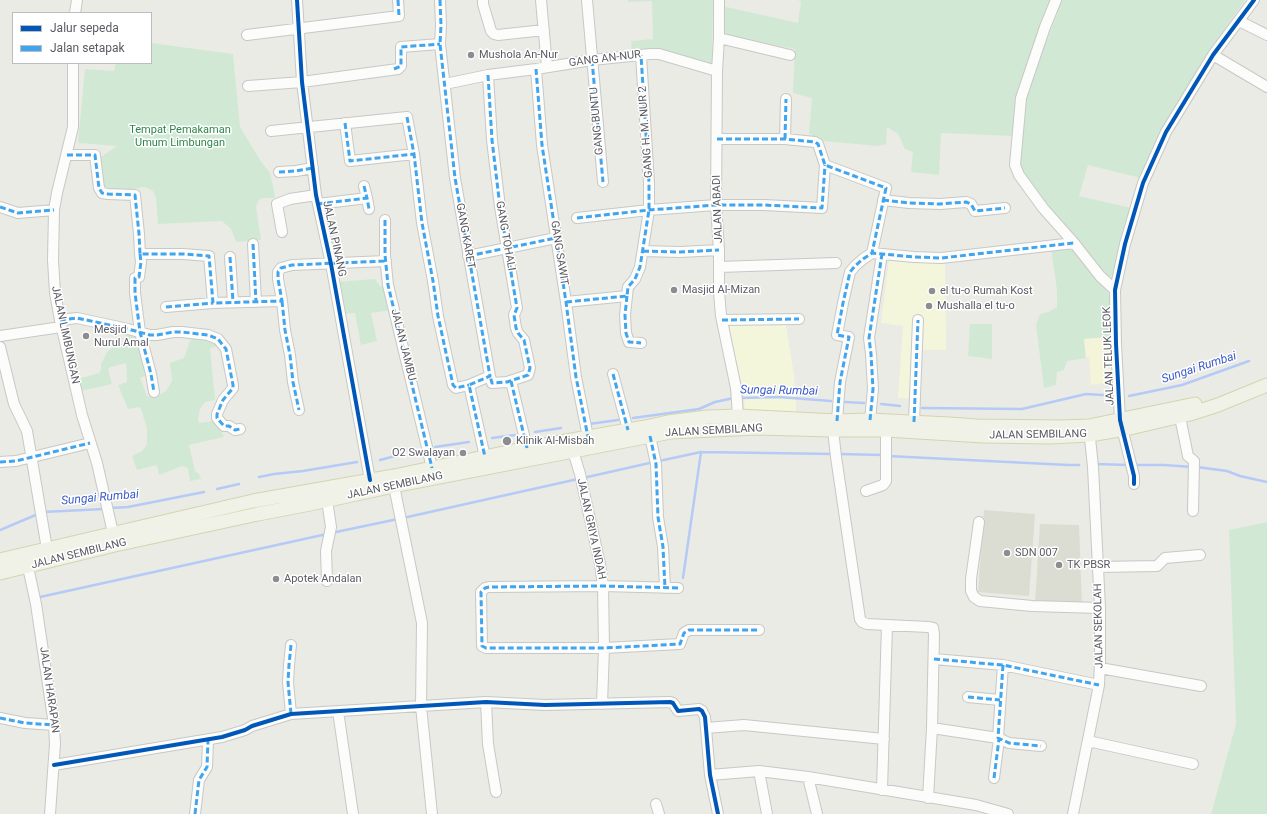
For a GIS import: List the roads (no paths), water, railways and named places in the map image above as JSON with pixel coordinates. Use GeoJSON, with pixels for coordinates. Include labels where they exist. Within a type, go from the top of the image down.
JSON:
{"type":"FeatureCollection","features":[{"type":"Feature","properties":{"kind":"main road","name":"JALAN SEMBILANG"},"geometry":{"type":"LineString","coordinates":[[1121,425],[1210,400],[1267,376]]}},
{"type":"Feature","properties":{"kind":"main road","name":"JALAN SEMBILANG"},"geometry":{"type":"LineString","coordinates":[[0,560],[253,501],[370,480],[527,448],[738,411],[835,425],[886,430],[983,436],[1050,437],[1180,417],[1218,405],[1267,385]]}},
{"type":"Feature","properties":{"kind":"main road","name":"JALAN SEMBILANG"},"geometry":{"type":"LineString","coordinates":[[0,573],[115,545],[258,514],[671,432],[835,425],[870,420],[977,426],[1060,427],[1090,431]]}},
{"type":"Feature","properties":{"kind":"street"},"geometry":{"type":"LineString","coordinates":[[75,12],[77,0]]}},
{"type":"Feature","properties":{"kind":"street","name":"JALAN PINANG"},"geometry":{"type":"LineString","coordinates":[[297,0],[302,82],[317,200],[322,217],[331,264],[370,480]]}},
{"type":"Feature","properties":{"kind":"street"},"geometry":{"type":"LineString","coordinates":[[247,35],[399,16],[398,0]]}},
{"type":"Feature","properties":{"kind":"street","name":"GANG KARET"},"geometry":{"type":"LineString","coordinates":[[440,0],[440,44],[455,178],[490,376]]}},
{"type":"Feature","properties":{"kind":"street"},"geometry":{"type":"LineString","coordinates":[[483,0],[482,4],[490,31],[494,34],[544,30]]}},
{"type":"Feature","properties":{"kind":"street"},"geometry":{"type":"LineString","coordinates":[[541,0],[547,67]]}},
{"type":"Feature","properties":{"kind":"street","name":"GANG BUNTU"},"geometry":{"type":"LineString","coordinates":[[587,0],[603,182]]}},
{"type":"Feature","properties":{"kind":"street","name":"JALAN ABADI"},"geometry":{"type":"LineString","coordinates":[[719,0],[716,205],[719,250],[719,291],[722,320],[736,388],[738,411]]}},
{"type":"Feature","properties":{"kind":"street","name":"JALAN TELUK LEOK"},"geometry":{"type":"LineString","coordinates":[[1056,0],[1045,27],[1021,98],[1015,165],[1018,175],[1050,216],[1100,276],[1115,290],[1116,344],[1121,425],[1134,484]]}},
{"type":"Feature","properties":{"kind":"street"},"geometry":{"type":"LineString","coordinates":[[1115,290],[1125,244],[1143,184],[1166,132],[1213,55],[1254,0]]}},
{"type":"Feature","properties":{"kind":"street"},"geometry":{"type":"LineString","coordinates":[[1239,20],[1267,35]]}},
{"type":"Feature","properties":{"kind":"street"},"geometry":{"type":"LineString","coordinates":[[719,38],[790,55]]}},
{"type":"Feature","properties":{"kind":"street"},"geometry":{"type":"LineString","coordinates":[[248,86],[302,82],[398,69],[400,66],[401,47],[440,44]]}},
{"type":"Feature","properties":{"kind":"street","name":"GANG AN-NUR"},"geometry":{"type":"LineString","coordinates":[[444,84],[488,75],[592,60],[659,54],[717,71]]}},
{"type":"Feature","properties":{"kind":"street","name":"GANG H. M. NUR 2"},"geometry":{"type":"LineString","coordinates":[[641,55],[649,183],[649,210],[640,267],[635,279],[628,287],[625,315],[626,333],[629,342],[641,343]]}},
{"type":"Feature","properties":{"kind":"street"},"geometry":{"type":"LineString","coordinates":[[1213,55],[1267,86]]}},
{"type":"Feature","properties":{"kind":"street","name":"JALAN LIMBUNGAN"},"geometry":{"type":"LineString","coordinates":[[72,64],[73,127],[54,210],[53,275],[61,323],[82,415],[97,463],[113,533]]}},
{"type":"Feature","properties":{"kind":"street","name":"GANG SAWIT"},"geometry":{"type":"LineString","coordinates":[[536,69],[542,145],[576,377],[588,437]]}},
{"type":"Feature","properties":{"kind":"street","name":"GANG TOHALI"},"geometry":{"type":"LineString","coordinates":[[488,75],[495,170],[517,308],[514,315],[516,328],[524,340],[530,368],[528,375],[507,382],[492,383],[490,376]]}},
{"type":"Feature","properties":{"kind":"street"},"geometry":{"type":"LineString","coordinates":[[785,139],[786,98]]}},
{"type":"Feature","properties":{"kind":"street"},"geometry":{"type":"LineString","coordinates":[[271,131],[407,117],[414,154],[422,223],[438,316],[453,385],[456,388],[469,385],[490,376]]}},
{"type":"Feature","properties":{"kind":"street"},"geometry":{"type":"LineString","coordinates":[[345,123],[350,162],[414,154]]}},
{"type":"Feature","properties":{"kind":"street"},"geometry":{"type":"LineString","coordinates":[[577,218],[649,210],[716,205],[764,205],[822,208],[826,165],[818,144],[810,141],[785,139],[717,139]]}},
{"type":"Feature","properties":{"kind":"street"},"geometry":{"type":"LineString","coordinates":[[67,155],[96,155],[99,188],[102,193],[135,194],[141,262],[139,277],[135,278],[140,332],[154,392]]}},
{"type":"Feature","properties":{"kind":"street"},"geometry":{"type":"LineString","coordinates":[[826,165],[886,188],[883,200],[869,338],[873,389],[870,420]]}},
{"type":"Feature","properties":{"kind":"street"},"geometry":{"type":"LineString","coordinates":[[280,172],[313,168]]}},
{"type":"Feature","properties":{"kind":"street"},"geometry":{"type":"LineString","coordinates":[[364,186],[369,209]]}},
{"type":"Feature","properties":{"kind":"street"},"geometry":{"type":"LineString","coordinates":[[282,232],[277,204],[290,199],[317,200],[366,198]]}},
{"type":"Feature","properties":{"kind":"street"},"geometry":{"type":"LineString","coordinates":[[883,200],[908,203],[940,204],[966,202],[970,204],[975,211],[1004,208]]}},
{"type":"Feature","properties":{"kind":"street"},"geometry":{"type":"LineString","coordinates":[[0,207],[18,213],[54,210]]}},
{"type":"Feature","properties":{"kind":"street","name":"JALAN JAMBU"},"geometry":{"type":"LineString","coordinates":[[385,220],[388,285],[432,468]]}},
{"type":"Feature","properties":{"kind":"street"},"geometry":{"type":"LineString","coordinates":[[468,256],[556,238]]}},
{"type":"Feature","properties":{"kind":"street"},"geometry":{"type":"LineString","coordinates":[[928,798],[932,728],[934,659],[933,628],[928,626],[866,624],[860,619],[835,453],[835,425],[840,382],[849,337],[837,335],[850,272],[855,266],[877,254],[941,258],[1074,243]]}},
{"type":"Feature","properties":{"kind":"street"},"geometry":{"type":"LineString","coordinates":[[253,244],[256,302]]}},
{"type":"Feature","properties":{"kind":"street"},"geometry":{"type":"LineString","coordinates":[[643,251],[680,252],[719,250]]}},
{"type":"Feature","properties":{"kind":"street"},"geometry":{"type":"LineString","coordinates":[[140,254],[183,254],[210,256],[213,303]]}},
{"type":"Feature","properties":{"kind":"street"},"geometry":{"type":"LineString","coordinates":[[230,258],[233,302]]}},
{"type":"Feature","properties":{"kind":"street"},"geometry":{"type":"LineString","coordinates":[[299,410],[285,330],[278,272],[281,268],[292,265],[386,261]]}},
{"type":"Feature","properties":{"kind":"street"},"geometry":{"type":"LineString","coordinates":[[719,267],[836,263]]}},
{"type":"Feature","properties":{"kind":"street"},"geometry":{"type":"LineString","coordinates":[[566,302],[627,296]]}},
{"type":"Feature","properties":{"kind":"street"},"geometry":{"type":"LineString","coordinates":[[166,308],[213,303],[282,301]]}},
{"type":"Feature","properties":{"kind":"street"},"geometry":{"type":"LineString","coordinates":[[0,336],[61,323],[77,318],[157,335],[173,332],[208,336],[218,340],[226,349],[233,385],[233,388],[223,400],[217,414],[217,418],[224,426],[229,426],[235,430],[240,429]]}},
{"type":"Feature","properties":{"kind":"street"},"geometry":{"type":"LineString","coordinates":[[722,320],[799,319]]}},
{"type":"Feature","properties":{"kind":"street"},"geometry":{"type":"LineString","coordinates":[[914,422],[918,320]]}},
{"type":"Feature","properties":{"kind":"street"},"geometry":{"type":"LineString","coordinates":[[0,347],[14,404],[27,432],[47,549]]}},
{"type":"Feature","properties":{"kind":"street"},"geometry":{"type":"LineString","coordinates":[[614,374],[628,430]]}},
{"type":"Feature","properties":{"kind":"street"},"geometry":{"type":"LineString","coordinates":[[511,380],[527,448]]}},
{"type":"Feature","properties":{"kind":"street"},"geometry":{"type":"LineString","coordinates":[[469,385],[485,457]]}},
{"type":"Feature","properties":{"kind":"street"},"geometry":{"type":"LineString","coordinates":[[1180,417],[1188,456],[1194,466],[1193,511]]}},
{"type":"Feature","properties":{"kind":"street"},"geometry":{"type":"LineString","coordinates":[[866,491],[883,485],[886,481],[886,430]]}},
{"type":"Feature","properties":{"kind":"street","name":"JALAN SEKOLAH"},"geometry":{"type":"LineString","coordinates":[[1073,814],[1099,685],[1100,668],[1100,608],[1093,462],[1090,431]]}},
{"type":"Feature","properties":{"kind":"street"},"geometry":{"type":"LineString","coordinates":[[650,436],[655,460],[658,517],[665,588]]}},
{"type":"Feature","properties":{"kind":"street"},"geometry":{"type":"LineString","coordinates":[[0,462],[16,461],[90,443]]}},
{"type":"Feature","properties":{"kind":"street","name":"JALAN GRIYA INDAH"},"geometry":{"type":"LineString","coordinates":[[573,451],[581,478],[600,564],[603,586],[604,648],[602,704]]}},
{"type":"Feature","properties":{"kind":"street"},"geometry":{"type":"LineString","coordinates":[[394,486],[422,623],[420,706],[432,814]]}},
{"type":"Feature","properties":{"kind":"street"},"geometry":{"type":"LineString","coordinates":[[327,500],[331,527],[326,551],[327,581]]}},
{"type":"Feature","properties":{"kind":"street"},"geometry":{"type":"LineString","coordinates":[[979,522],[971,579],[971,591],[974,597],[980,601],[1032,606],[1100,608]]}},
{"type":"Feature","properties":{"kind":"street"},"geometry":{"type":"LineString","coordinates":[[1098,567],[1157,566],[1165,558],[1200,555]]}},
{"type":"Feature","properties":{"kind":"street","name":"JALAN HARAPAN"},"geometry":{"type":"LineString","coordinates":[[28,567],[36,604],[54,725],[55,744],[50,814]]}},
{"type":"Feature","properties":{"kind":"street"},"geometry":{"type":"LineString","coordinates":[[678,588],[603,586],[485,588],[481,592],[482,646],[486,648],[604,648],[680,644],[684,633],[689,630],[759,630]]}},
{"type":"Feature","properties":{"kind":"street"},"geometry":{"type":"LineString","coordinates":[[882,790],[887,625]]}},
{"type":"Feature","properties":{"kind":"street"},"geometry":{"type":"LineString","coordinates":[[291,645],[288,682],[291,714]]}},
{"type":"Feature","properties":{"kind":"street"},"geometry":{"type":"LineString","coordinates":[[934,659],[1003,665],[1099,685]]}},
{"type":"Feature","properties":{"kind":"street"},"geometry":{"type":"LineString","coordinates":[[994,778],[999,739],[1003,665]]}},
{"type":"Feature","properties":{"kind":"street"},"geometry":{"type":"LineString","coordinates":[[1100,668],[1201,686]]}},
{"type":"Feature","properties":{"kind":"street"},"geometry":{"type":"LineString","coordinates":[[968,697],[1000,700]]}},
{"type":"Feature","properties":{"kind":"street"},"geometry":{"type":"LineString","coordinates":[[486,702],[488,744],[496,792]]}},
{"type":"Feature","properties":{"kind":"street"},"geometry":{"type":"LineString","coordinates":[[54,765],[222,737],[291,714],[486,702],[545,705],[670,702],[678,711],[699,709],[705,717],[710,775],[718,814]]}},
{"type":"Feature","properties":{"kind":"street"},"geometry":{"type":"LineString","coordinates":[[338,711],[353,814]]}},
{"type":"Feature","properties":{"kind":"street"},"geometry":{"type":"LineString","coordinates":[[0,718],[25,723],[54,725]]}},
{"type":"Feature","properties":{"kind":"street"},"geometry":{"type":"LineString","coordinates":[[706,728],[744,725],[884,739]]}},
{"type":"Feature","properties":{"kind":"street"},"geometry":{"type":"LineString","coordinates":[[932,728],[999,739],[1009,743],[1041,746]]}},
{"type":"Feature","properties":{"kind":"street"},"geometry":{"type":"LineString","coordinates":[[195,814],[199,780],[207,766],[208,740]]}},
{"type":"Feature","properties":{"kind":"street"},"geometry":{"type":"LineString","coordinates":[[1088,741],[1193,764]]}},
{"type":"Feature","properties":{"kind":"street"},"geometry":{"type":"LineString","coordinates":[[710,775],[759,771],[808,777],[976,805],[1008,814]]}},
{"type":"Feature","properties":{"kind":"street"},"geometry":{"type":"LineString","coordinates":[[759,771],[767,814]]}},
{"type":"Feature","properties":{"kind":"street"},"geometry":{"type":"LineString","coordinates":[[808,777],[817,814]]}},
{"type":"Feature","properties":{"kind":"waterway","name":"Sungai Rumbai"},"geometry":{"type":"LineString","coordinates":[[1129,396],[1182,385],[1249,361]]}},
{"type":"Feature","properties":{"kind":"waterway","name":"Sungai Rumbai"},"geometry":{"type":"LineString","coordinates":[[922,408],[1022,409],[1086,394],[1103,395]]}},
{"type":"Feature","properties":{"kind":"waterway","name":"Sungai Rumbai"},"geometry":{"type":"LineString","coordinates":[[739,398],[779,397],[831,401]]}},
{"type":"Feature","properties":{"kind":"waterway","name":"Sungai Rumbai"},"geometry":{"type":"LineString","coordinates":[[633,418],[699,409],[715,402],[734,398]]}},
{"type":"Feature","properties":{"kind":"waterway","name":"Sungai Rumbai"},"geometry":{"type":"LineString","coordinates":[[845,402],[864,403]]}},
{"type":"Feature","properties":{"kind":"waterway","name":"Sungai Rumbai"},"geometry":{"type":"LineString","coordinates":[[881,404],[900,406]]}},
{"type":"Feature","properties":{"kind":"waterway","name":"Sungai Rumbai"},"geometry":{"type":"LineString","coordinates":[[589,424],[618,420]]}},
{"type":"Feature","properties":{"kind":"waterway","name":"Sungai Rumbai"},"geometry":{"type":"LineString","coordinates":[[535,432],[561,428]]}},
{"type":"Feature","properties":{"kind":"waterway","name":"Sungai Rumbai"},"geometry":{"type":"LineString","coordinates":[[492,438],[515,435]]}},
{"type":"Feature","properties":{"kind":"waterway","name":"Sungai Rumbai"},"geometry":{"type":"LineString","coordinates":[[435,447],[469,442]]}},
{"type":"Feature","properties":{"kind":"waterway"},"geometry":{"type":"LineString","coordinates":[[659,461],[701,452],[833,454]]}},
{"type":"Feature","properties":{"kind":"waterway"},"geometry":{"type":"LineString","coordinates":[[683,578],[701,452]]}},
{"type":"Feature","properties":{"kind":"waterway"},"geometry":{"type":"LineString","coordinates":[[838,454],[883,455]]}},
{"type":"Feature","properties":{"kind":"waterway","name":"Sungai Rumbai"},"geometry":{"type":"LineString","coordinates":[[380,460],[399,455]]}},
{"type":"Feature","properties":{"kind":"waterway"},"geometry":{"type":"LineString","coordinates":[[888,456],[1079,465]]}},
{"type":"Feature","properties":{"kind":"waterway","name":"Sungai Rumbai"},"geometry":{"type":"LineString","coordinates":[[259,477],[357,462]]}},
{"type":"Feature","properties":{"kind":"waterway"},"geometry":{"type":"LineString","coordinates":[[583,478],[654,462]]}},
{"type":"Feature","properties":{"kind":"waterway"},"geometry":{"type":"LineString","coordinates":[[1095,464],[1128,465]]}},
{"type":"Feature","properties":{"kind":"waterway"},"geometry":{"type":"LineString","coordinates":[[1133,465],[1192,467]]}},
{"type":"Feature","properties":{"kind":"waterway"},"geometry":{"type":"LineString","coordinates":[[1197,467],[1227,471],[1240,476],[1267,482]]}},
{"type":"Feature","properties":{"kind":"waterway"},"geometry":{"type":"LineString","coordinates":[[403,518],[578,479]]}},
{"type":"Feature","properties":{"kind":"waterway","name":"Sungai Rumbai"},"geometry":{"type":"LineString","coordinates":[[217,489],[239,484]]}},
{"type":"Feature","properties":{"kind":"waterway","name":"Sungai Rumbai"},"geometry":{"type":"LineString","coordinates":[[111,508],[128,507],[204,492]]}},
{"type":"Feature","properties":{"kind":"waterway","name":"Sungai Rumbai"},"geometry":{"type":"LineString","coordinates":[[43,512],[104,509]]}},
{"type":"Feature","properties":{"kind":"waterway","name":"Sungai Rumbai"},"geometry":{"type":"LineString","coordinates":[[0,530],[38,514]]}},
{"type":"Feature","properties":{"kind":"waterway"},"geometry":{"type":"LineString","coordinates":[[336,532],[398,519]]}},
{"type":"Feature","properties":{"kind":"waterway"},"geometry":{"type":"LineString","coordinates":[[40,597],[327,534]]}},
{"type":"Feature","properties":{"kind":"place","name":"Mushola An-Nur"},"geometry":{"type":"Point","coordinates":[471,55]}},
{"type":"Feature","properties":{"kind":"place","name":"Masjid Al-Mizan"},"geometry":{"type":"Point","coordinates":[674,290]}},
{"type":"Feature","properties":{"kind":"place","name":"el tu-o Rumah Kost"},"geometry":{"type":"Point","coordinates":[932,291]}},
{"type":"Feature","properties":{"kind":"place","name":"Mushalla el tu-o"},"geometry":{"type":"Point","coordinates":[929,306]}},
{"type":"Feature","properties":{"kind":"place","name":"Mesjid Nurul Amal"},"geometry":{"type":"Point","coordinates":[86,336]}},
{"type":"Feature","properties":{"kind":"place","name":"Klinik Al-Misbah"},"geometry":{"type":"Point","coordinates":[507,441]}},
{"type":"Feature","properties":{"kind":"place","name":"O2 Swalayan"},"geometry":{"type":"Point","coordinates":[463,453]}},
{"type":"Feature","properties":{"kind":"place","name":"SDN 007"},"geometry":{"type":"Point","coordinates":[1007,553]}},
{"type":"Feature","properties":{"kind":"place","name":"TK PBSR"},"geometry":{"type":"Point","coordinates":[1059,565]}},
{"type":"Feature","properties":{"kind":"place","name":"Apotek Andalan"},"geometry":{"type":"Point","coordinates":[276,579]}},
{"type":"Feature","properties":{"kind":"park label","name":"Tempat Pemakaman Umum Limbungan"},"geometry":{"type":"Point","coordinates":[180,136]}}]}
